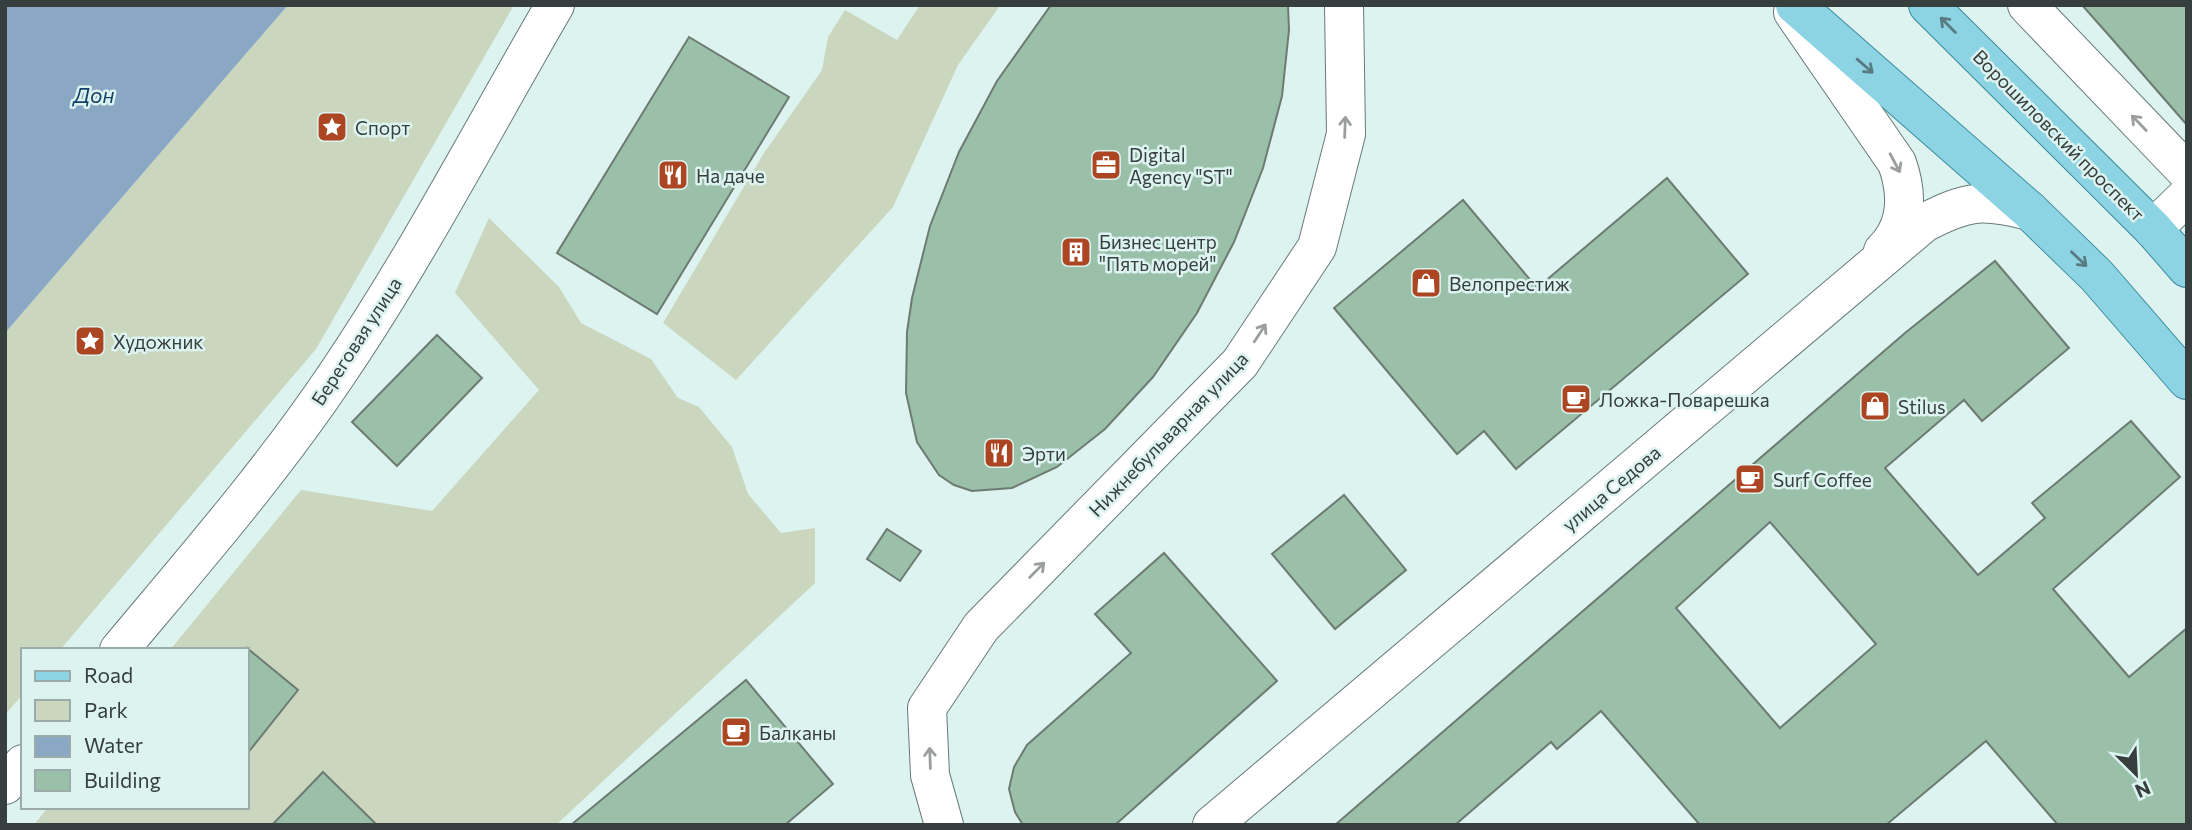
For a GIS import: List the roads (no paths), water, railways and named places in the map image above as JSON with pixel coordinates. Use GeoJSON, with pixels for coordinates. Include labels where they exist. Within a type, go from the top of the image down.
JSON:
{"type":"FeatureCollection","features":[{"type":"Feature","properties":{"kind":"main road"},"geometry":{"type":"LineString","coordinates":[[1795,5],[2030,211],[2097,276],[2187,380]]}},
{"type":"Feature","properties":{"kind":"main road","name":"Ворошиловский проспект"},"geometry":{"type":"LineString","coordinates":[[1928,5],[2152,229],[2187,268]]}},
{"type":"Feature","properties":{"kind":"street","name":"Береговая улица"},"geometry":{"type":"LineString","coordinates":[[120,648],[265,476],[340,370],[420,240],[555,5]]}},
{"type":"Feature","properties":{"kind":"street","name":"Нижнебульварная улица"},"geometry":{"type":"LineString","coordinates":[[944,825],[930,775],[928,708],[981,627],[1240,363],[1317,247],[1346,134],[1344,5]]}},
{"type":"Feature","properties":{"kind":"street"},"geometry":{"type":"LineString","coordinates":[[1788,5],[1897,163],[1906,187],[1904,214],[1894,240],[1835,299]]}},
{"type":"Feature","properties":{"kind":"street"},"geometry":{"type":"LineString","coordinates":[[2027,5],[2187,172]]}},
{"type":"Feature","properties":{"kind":"street"},"geometry":{"type":"LineString","coordinates":[[2152,229],[2187,196]]}},
{"type":"Feature","properties":{"kind":"street","name":"улица Седова"},"geometry":{"type":"LineString","coordinates":[[1212,825],[1924,223],[1951,209],[1991,201],[2030,211]]}},
{"type":"Feature","properties":{"kind":"street"},"geometry":{"type":"LineString","coordinates":[[5,785],[21,766]]}},
{"type":"Feature","properties":{"kind":"water","name":"Дон"},"geometry":{"type":"Polygon","coordinates":[[[5,5],[288,5],[5,333],[5,5]]]}},
{"type":"Feature","properties":{"kind":"place","name":"Спорт"},"geometry":{"type":"Point","coordinates":[332,127]}},
{"type":"Feature","properties":{"kind":"place","name":"Digital Agency \"ST\""},"geometry":{"type":"Point","coordinates":[1106,165]}},
{"type":"Feature","properties":{"kind":"place","name":"На даче"},"geometry":{"type":"Point","coordinates":[673,175]}},
{"type":"Feature","properties":{"kind":"place","name":"Бизнес центр \"Пять морей\""},"geometry":{"type":"Point","coordinates":[1076,252]}},
{"type":"Feature","properties":{"kind":"place","name":"Велопрестиж"},"geometry":{"type":"Point","coordinates":[1426,283]}},
{"type":"Feature","properties":{"kind":"place","name":"Художник"},"geometry":{"type":"Point","coordinates":[90,341]}},
{"type":"Feature","properties":{"kind":"place","name":"Ложка-Поварешка"},"geometry":{"type":"Point","coordinates":[1576,399]}},
{"type":"Feature","properties":{"kind":"place","name":"Stilus"},"geometry":{"type":"Point","coordinates":[1875,406]}},
{"type":"Feature","properties":{"kind":"place","name":"Эрти"},"geometry":{"type":"Point","coordinates":[999,453]}},
{"type":"Feature","properties":{"kind":"place","name":"Surf Coffee"},"geometry":{"type":"Point","coordinates":[1750,479]}},
{"type":"Feature","properties":{"kind":"place","name":"Балканы"},"geometry":{"type":"Point","coordinates":[736,732]}}]}
